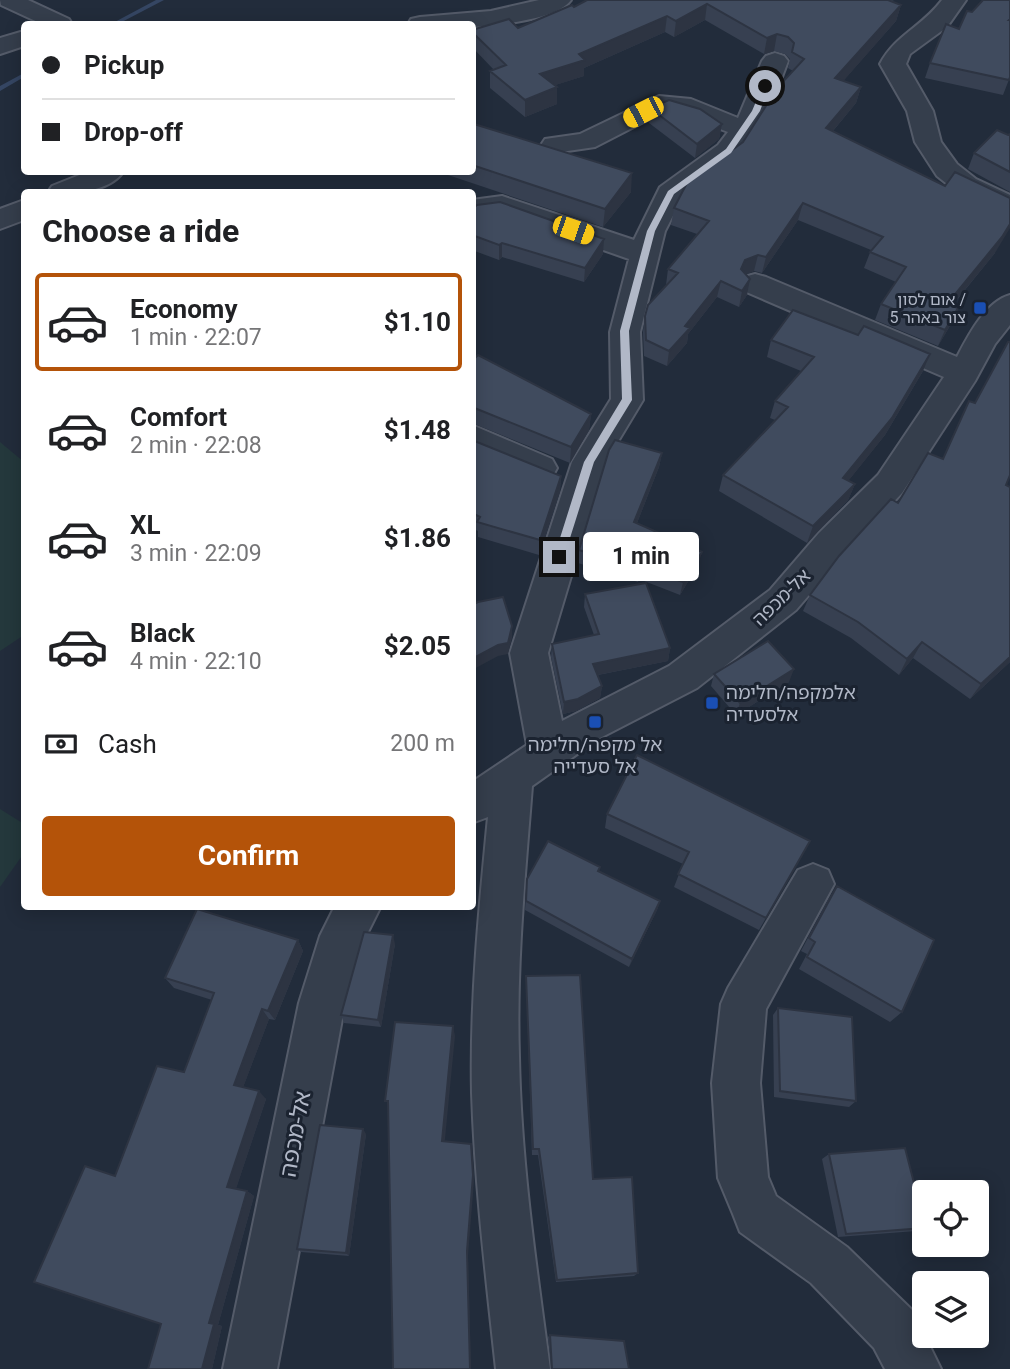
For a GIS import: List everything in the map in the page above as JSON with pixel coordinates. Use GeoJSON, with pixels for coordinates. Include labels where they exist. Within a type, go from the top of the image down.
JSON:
{"type":"FeatureCollection","features":[{"type":"Feature","properties":{"kind":"street"},"geometry":{"type":"LineString","coordinates":[[9,0],[54,21]]}},
{"type":"Feature","properties":{"kind":"street"},"geometry":{"type":"LineString","coordinates":[[458,21],[483,19],[548,6],[559,0]]}},
{"type":"Feature","properties":{"kind":"street"},"geometry":{"type":"LineString","coordinates":[[954,0],[938,22],[900,50],[893,64],[920,111],[928,142],[947,170],[966,185],[1010,206]]}},
{"type":"Feature","properties":{"kind":"street"},"geometry":{"type":"LineString","coordinates":[[0,47],[21,39]]}},
{"type":"Feature","properties":{"kind":"street"},"geometry":{"type":"LineString","coordinates":[[523,1369],[508,1242],[496,1091],[499,927],[530,765],[529,653],[589,462],[627,400],[625,331],[651,231],[670,193],[729,151],[756,111],[775,61]]}},
{"type":"Feature","properties":{"kind":"street"},"geometry":{"type":"LineString","coordinates":[[554,145],[586,141],[659,104],[682,105],[744,129]]}},
{"type":"Feature","properties":{"kind":"street"},"geometry":{"type":"LineString","coordinates":[[69,189],[101,175]]}},
{"type":"Feature","properties":{"kind":"street"},"geometry":{"type":"LineString","coordinates":[[476,208],[502,205],[645,254]]}},
{"type":"Feature","properties":{"kind":"street"},"geometry":{"type":"LineString","coordinates":[[0,220],[21,210]]}},
{"type":"Feature","properties":{"kind":"street"},"geometry":{"type":"LineString","coordinates":[[755,284],[964,373]]}},
{"type":"Feature","properties":{"kind":"street","name":"אל-מכפה"},"geometry":{"type":"LineString","coordinates":[[476,802],[586,726],[683,677],[783,600],[832,542],[890,484],[964,373],[982,339],[1010,305]]}},
{"type":"Feature","properties":{"kind":"street"},"geometry":{"type":"LineString","coordinates":[[476,439],[502,453],[582,484]]}},
{"type":"Feature","properties":{"kind":"street"},"geometry":{"type":"LineString","coordinates":[[813,884],[744,1004],[736,1083],[743,1178],[758,1213],[829,1265],[892,1329],[914,1369]]}},
{"type":"Feature","properties":{"kind":"street","name":"אל-מכפה"},"geometry":{"type":"LineString","coordinates":[[250,1369],[271,1273],[303,1090],[323,1003],[342,936],[358,910]]}},
{"type":"Feature","properties":{"kind":"green space"},"geometry":{"type":"Polygon","coordinates":[[[0,442],[21,460],[21,637],[0,651],[0,442]]]}},
{"type":"Feature","properties":{"kind":"green space"},"geometry":{"type":"Polygon","coordinates":[[[0,809],[21,822],[21,857],[0,887],[0,809]]]}},
{"type":"Feature","properties":{"kind":"building"},"geometry":{"type":"Polygon","coordinates":[[[587,0],[888,0],[901,5],[835,78],[861,87],[826,128],[945,186],[955,172],[1010,198],[1010,224],[947,304],[958,308],[945,330],[881,304],[906,267],[870,252],[883,237],[803,203],[766,257],[758,255],[745,260],[741,269],[750,279],[742,291],[721,281],[685,326],[690,328],[669,351],[646,340],[645,316],[648,305],[678,273],[668,269],[709,221],[674,208],[687,183],[743,142],[778,87],[804,59],[792,52],[794,43],[788,37],[777,34],[767,38],[707,4],[676,21],[667,16],[579,54],[585,60],[540,74],[557,87],[525,100],[490,71],[506,65],[476,36],[476,29],[509,19],[518,28],[572,5],[574,7],[587,0]]]}},
{"type":"Feature","properties":{"kind":"building"},"geometry":{"type":"Polygon","coordinates":[[[983,0],[1010,0],[1009,80],[930,63],[946,24],[959,29],[967,11],[972,12],[983,0]]]}},
{"type":"Feature","properties":{"kind":"building"},"geometry":{"type":"Polygon","coordinates":[[[669,100],[700,109],[722,124],[697,144],[650,108],[669,100]]]}},
{"type":"Feature","properties":{"kind":"building"},"geometry":{"type":"Polygon","coordinates":[[[476,125],[632,173],[605,209],[476,166],[476,125]]]}},
{"type":"Feature","properties":{"kind":"building"},"geometry":{"type":"Polygon","coordinates":[[[997,130],[1010,134],[1010,172],[974,153],[997,130]]]}},
{"type":"Feature","properties":{"kind":"building"},"geometry":{"type":"Polygon","coordinates":[[[500,202],[604,239],[585,268],[502,243],[499,245],[476,236],[477,205],[500,202]]]}},
{"type":"Feature","properties":{"kind":"building"},"geometry":{"type":"Polygon","coordinates":[[[793,310],[858,335],[864,326],[930,354],[892,418],[843,478],[855,484],[813,526],[723,475],[788,407],[775,401],[814,357],[771,340],[793,310]]]}},
{"type":"Feature","properties":{"kind":"building"},"geometry":{"type":"Polygon","coordinates":[[[1008,342],[1010,475],[1006,485],[1010,487],[1010,657],[981,684],[922,642],[907,659],[858,622],[810,595],[839,556],[891,499],[898,503],[928,453],[943,459],[969,401],[975,403],[1008,342]]]}},
{"type":"Feature","properties":{"kind":"building"},"geometry":{"type":"Polygon","coordinates":[[[478,355],[591,414],[571,447],[476,409],[478,355]]]}},
{"type":"Feature","properties":{"kind":"building"},"geometry":{"type":"Polygon","coordinates":[[[615,440],[662,453],[634,522],[702,552],[683,582],[639,566],[640,569],[579,550],[609,450],[615,440]]]}},
{"type":"Feature","properties":{"kind":"building"},"geometry":{"type":"Polygon","coordinates":[[[476,442],[561,476],[540,540],[477,522],[480,517],[476,515],[476,442]]]}},
{"type":"Feature","properties":{"kind":"building"},"geometry":{"type":"Polygon","coordinates":[[[646,583],[670,648],[593,664],[602,686],[578,699],[564,702],[552,644],[599,634],[585,594],[646,583]]]}},
{"type":"Feature","properties":{"kind":"building"},"geometry":{"type":"Polygon","coordinates":[[[503,597],[512,626],[508,643],[498,645],[476,657],[476,603],[503,597]]]}},
{"type":"Feature","properties":{"kind":"building"},"geometry":{"type":"Polygon","coordinates":[[[768,641],[794,669],[740,703],[714,674],[768,641]]]}},
{"type":"Feature","properties":{"kind":"building"},"geometry":{"type":"Polygon","coordinates":[[[637,755],[810,841],[766,918],[678,874],[689,852],[607,814],[637,755]]]}},
{"type":"Feature","properties":{"kind":"building"},"geometry":{"type":"Polygon","coordinates":[[[548,841],[600,867],[598,871],[660,901],[632,959],[526,901],[527,879],[548,841]]]}},
{"type":"Feature","properties":{"kind":"building"},"geometry":{"type":"Polygon","coordinates":[[[837,886],[934,940],[902,1012],[807,957],[815,942],[809,938],[837,886]]]}},
{"type":"Feature","properties":{"kind":"building"},"geometry":{"type":"Polygon","coordinates":[[[197,910],[298,940],[268,1011],[262,1009],[234,1085],[259,1091],[227,1187],[247,1191],[209,1323],[214,1324],[202,1369],[148,1369],[161,1324],[34,1282],[85,1166],[115,1176],[157,1066],[184,1072],[214,993],[165,978],[197,910]]]}},
{"type":"Feature","properties":{"kind":"building"},"geometry":{"type":"Polygon","coordinates":[[[364,932],[393,935],[378,1020],[341,1015],[364,932]]]}},
{"type":"Feature","properties":{"kind":"building"},"geometry":{"type":"Polygon","coordinates":[[[580,975],[593,1179],[632,1177],[638,1273],[557,1280],[539,1149],[533,1149],[526,976],[580,975]]]}},
{"type":"Feature","properties":{"kind":"building"},"geometry":{"type":"Polygon","coordinates":[[[778,1008],[852,1017],[856,1101],[780,1091],[778,1008]]]}},
{"type":"Feature","properties":{"kind":"building"},"geometry":{"type":"Polygon","coordinates":[[[395,1022],[453,1026],[442,1141],[471,1144],[473,1175],[467,1251],[470,1369],[393,1369],[388,1101],[385,1101],[395,1022]]]}},
{"type":"Feature","properties":{"kind":"building"},"geometry":{"type":"Polygon","coordinates":[[[320,1125],[363,1129],[346,1253],[297,1249],[320,1125]]]}},
{"type":"Feature","properties":{"kind":"building"},"geometry":{"type":"Polygon","coordinates":[[[905,1148],[913,1180],[912,1229],[846,1234],[829,1154],[905,1148]]]}},
{"type":"Feature","properties":{"kind":"building"},"geometry":{"type":"Polygon","coordinates":[[[550,1335],[624,1341],[629,1369],[552,1369],[550,1335]]]}},
{"type":"Feature","properties":{"kind":"waterway"},"geometry":{"type":"LineString","coordinates":[[120,21],[161,0]]}},
{"type":"Feature","properties":{"kind":"waterway"},"geometry":{"type":"LineString","coordinates":[[0,89],[21,77]]}},
{"type":"Feature","properties":{"kind":"place","name":"אום לסון / צור באהר 5"},"geometry":{"type":"Point","coordinates":[980,308]}},
{"type":"Feature","properties":{"kind":"place","name":"אלמקפה/חלימה אלסעדיה"},"geometry":{"type":"Point","coordinates":[712,703]}},
{"type":"Feature","properties":{"kind":"place","name":"אל מקפה/חלימה אל סעדייה"},"geometry":{"type":"Point","coordinates":[595,722]}},
{"type":"Feature","properties":{"kind":"route"},"geometry":{"type":"LineString","coordinates":[[559,557],[589,462],[627,400],[625,331],[651,231],[670,193],[729,151],[756,111],[765,86]]}}]}
